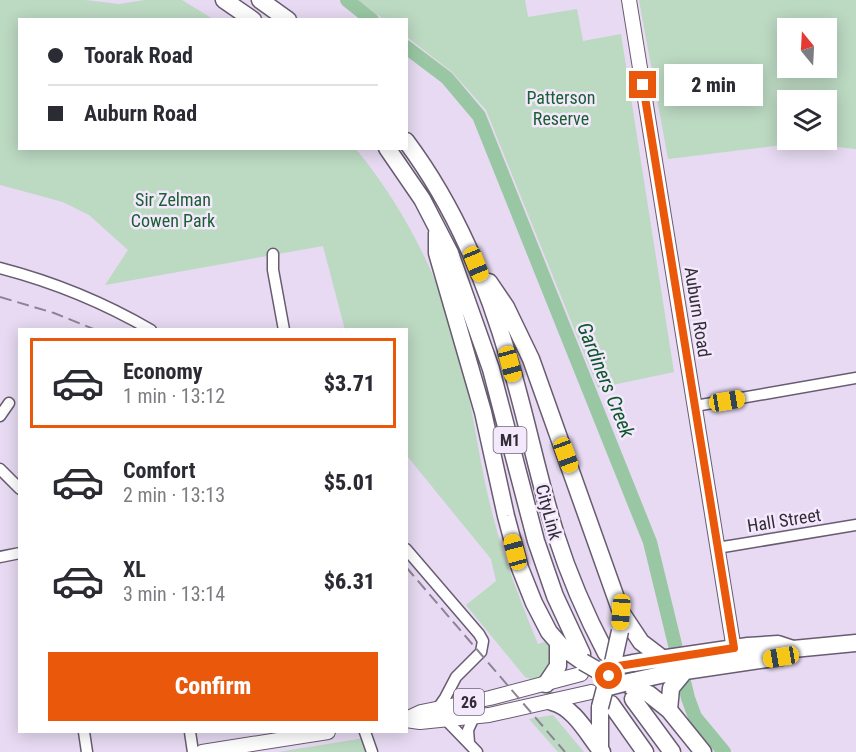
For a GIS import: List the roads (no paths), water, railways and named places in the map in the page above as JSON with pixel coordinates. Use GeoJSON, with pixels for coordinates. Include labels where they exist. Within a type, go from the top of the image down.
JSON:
{"type":"FeatureCollection","features":[{"type":"Feature","properties":{"kind":"highway"},"geometry":{"type":"LineString","coordinates":[[224,0],[251,18]]}},
{"type":"Feature","properties":{"kind":"highway"},"geometry":{"type":"LineString","coordinates":[[260,0],[285,18]]}},
{"type":"Feature","properties":{"kind":"highway","name":"M1"},"geometry":{"type":"LineString","coordinates":[[408,144],[437,187],[476,264],[510,364],[557,536],[577,592],[603,681],[645,752]]}},
{"type":"Feature","properties":{"kind":"highway","name":"CityLink"},"geometry":{"type":"LineString","coordinates":[[388,150],[422,199],[450,253],[491,369],[528,513],[570,650]]}},
{"type":"Feature","properties":{"kind":"highway"},"geometry":{"type":"LineString","coordinates":[[436,226],[437,253],[483,412],[515,552],[534,603],[549,632],[603,681],[649,694],[670,711],[703,752]]}},
{"type":"Feature","properties":{"kind":"highway"},"geometry":{"type":"LineString","coordinates":[[476,264],[506,307],[531,359],[626,631],[662,658]]}},
{"type":"Feature","properties":{"kind":"highway"},"geometry":{"type":"LineString","coordinates":[[601,751],[603,681],[626,631]]}},
{"type":"Feature","properties":{"kind":"highway","name":"26"},"geometry":{"type":"LineString","coordinates":[[603,681],[735,656],[778,644],[793,649],[856,643]]}},
{"type":"Feature","properties":{"kind":"highway"},"geometry":{"type":"LineString","coordinates":[[546,684],[559,662],[570,650]]}},
{"type":"Feature","properties":{"kind":"highway","name":"26"},"geometry":{"type":"LineString","coordinates":[[603,681],[662,658],[692,664]]}},
{"type":"Feature","properties":{"kind":"highway"},"geometry":{"type":"LineString","coordinates":[[670,711],[671,688],[692,664]]}},
{"type":"Feature","properties":{"kind":"highway"},"geometry":{"type":"LineString","coordinates":[[633,699],[672,752]]}},
{"type":"Feature","properties":{"kind":"highway"},"geometry":{"type":"LineString","coordinates":[[552,702],[568,710],[601,751]]}},
{"type":"Feature","properties":{"kind":"main road","name":"Auburn Road"},"geometry":{"type":"LineString","coordinates":[[629,0],[735,656]]}},
{"type":"Feature","properties":{"kind":"main road","name":"26"},"geometry":{"type":"LineString","coordinates":[[408,718],[421,711],[546,684],[603,681]]}},
{"type":"Feature","properties":{"kind":"main road","name":"26"},"geometry":{"type":"LineString","coordinates":[[408,719],[420,722],[474,717],[552,702],[603,681]]}},
{"type":"Feature","properties":{"kind":"main road"},"geometry":{"type":"LineString","coordinates":[[202,752],[322,733]]}},
{"type":"Feature","properties":{"kind":"street"},"geometry":{"type":"LineString","coordinates":[[273,254],[273,270],[284,328]]}},
{"type":"Feature","properties":{"kind":"street"},"geometry":{"type":"LineString","coordinates":[[0,268],[47,281],[86,296],[147,328]]}},
{"type":"Feature","properties":{"kind":"street"},"geometry":{"type":"LineString","coordinates":[[695,406],[856,378]]}},
{"type":"Feature","properties":{"kind":"street"},"geometry":{"type":"LineString","coordinates":[[0,416],[9,403]]}},
{"type":"Feature","properties":{"kind":"street"},"geometry":{"type":"LineString","coordinates":[[0,469],[18,487]]}},
{"type":"Feature","properties":{"kind":"street","name":"Hall Street"},"geometry":{"type":"LineString","coordinates":[[717,548],[856,525]]}},
{"type":"Feature","properties":{"kind":"street"},"geometry":{"type":"LineString","coordinates":[[408,551],[482,638],[482,652],[455,678],[438,708]]}},
{"type":"Feature","properties":{"kind":"street"},"geometry":{"type":"LineString","coordinates":[[0,557],[18,553]]}},
{"type":"Feature","properties":{"kind":"street"},"geometry":{"type":"LineString","coordinates":[[455,678],[456,690],[465,703]]}},
{"type":"Feature","properties":{"kind":"street"},"geometry":{"type":"LineString","coordinates":[[473,748],[468,730],[474,717]]}},
{"type":"Feature","properties":{"kind":"street"},"geometry":{"type":"LineString","coordinates":[[446,720],[473,748]]}},
{"type":"Feature","properties":{"kind":"street"},"geometry":{"type":"LineString","coordinates":[[84,733],[87,752]]}},
{"type":"Feature","properties":{"kind":"street"},"geometry":{"type":"LineString","coordinates":[[190,733],[194,752]]}},
{"type":"Feature","properties":{"kind":"street"},"geometry":{"type":"LineString","coordinates":[[365,733],[373,752]]}},
{"type":"Feature","properties":{"kind":"street"},"geometry":{"type":"LineString","coordinates":[[373,733],[373,752]]}},
{"type":"Feature","properties":{"kind":"waterway","name":"Gardiners Creek"},"geometry":{"type":"LineString","coordinates":[[347,0],[370,18]]}},
{"type":"Feature","properties":{"kind":"waterway","name":"Gardiners Creek"},"geometry":{"type":"LineString","coordinates":[[408,49],[447,78],[479,116],[650,542],[688,698],[695,717],[724,752]]}},
{"type":"Feature","properties":{"kind":"railway"},"geometry":{"type":"LineString","coordinates":[[0,297],[54,313],[91,328]]}},
{"type":"Feature","properties":{"kind":"railway"},"geometry":{"type":"LineString","coordinates":[[408,569],[565,752]]}},
{"type":"Feature","properties":{"kind":"park label","name":"Patterson Reserve"},"geometry":{"type":"Point","coordinates":[561,107]}},
{"type":"Feature","properties":{"kind":"park label","name":"Sir Zelman Cowen Park"},"geometry":{"type":"Point","coordinates":[173,209]}}]}
